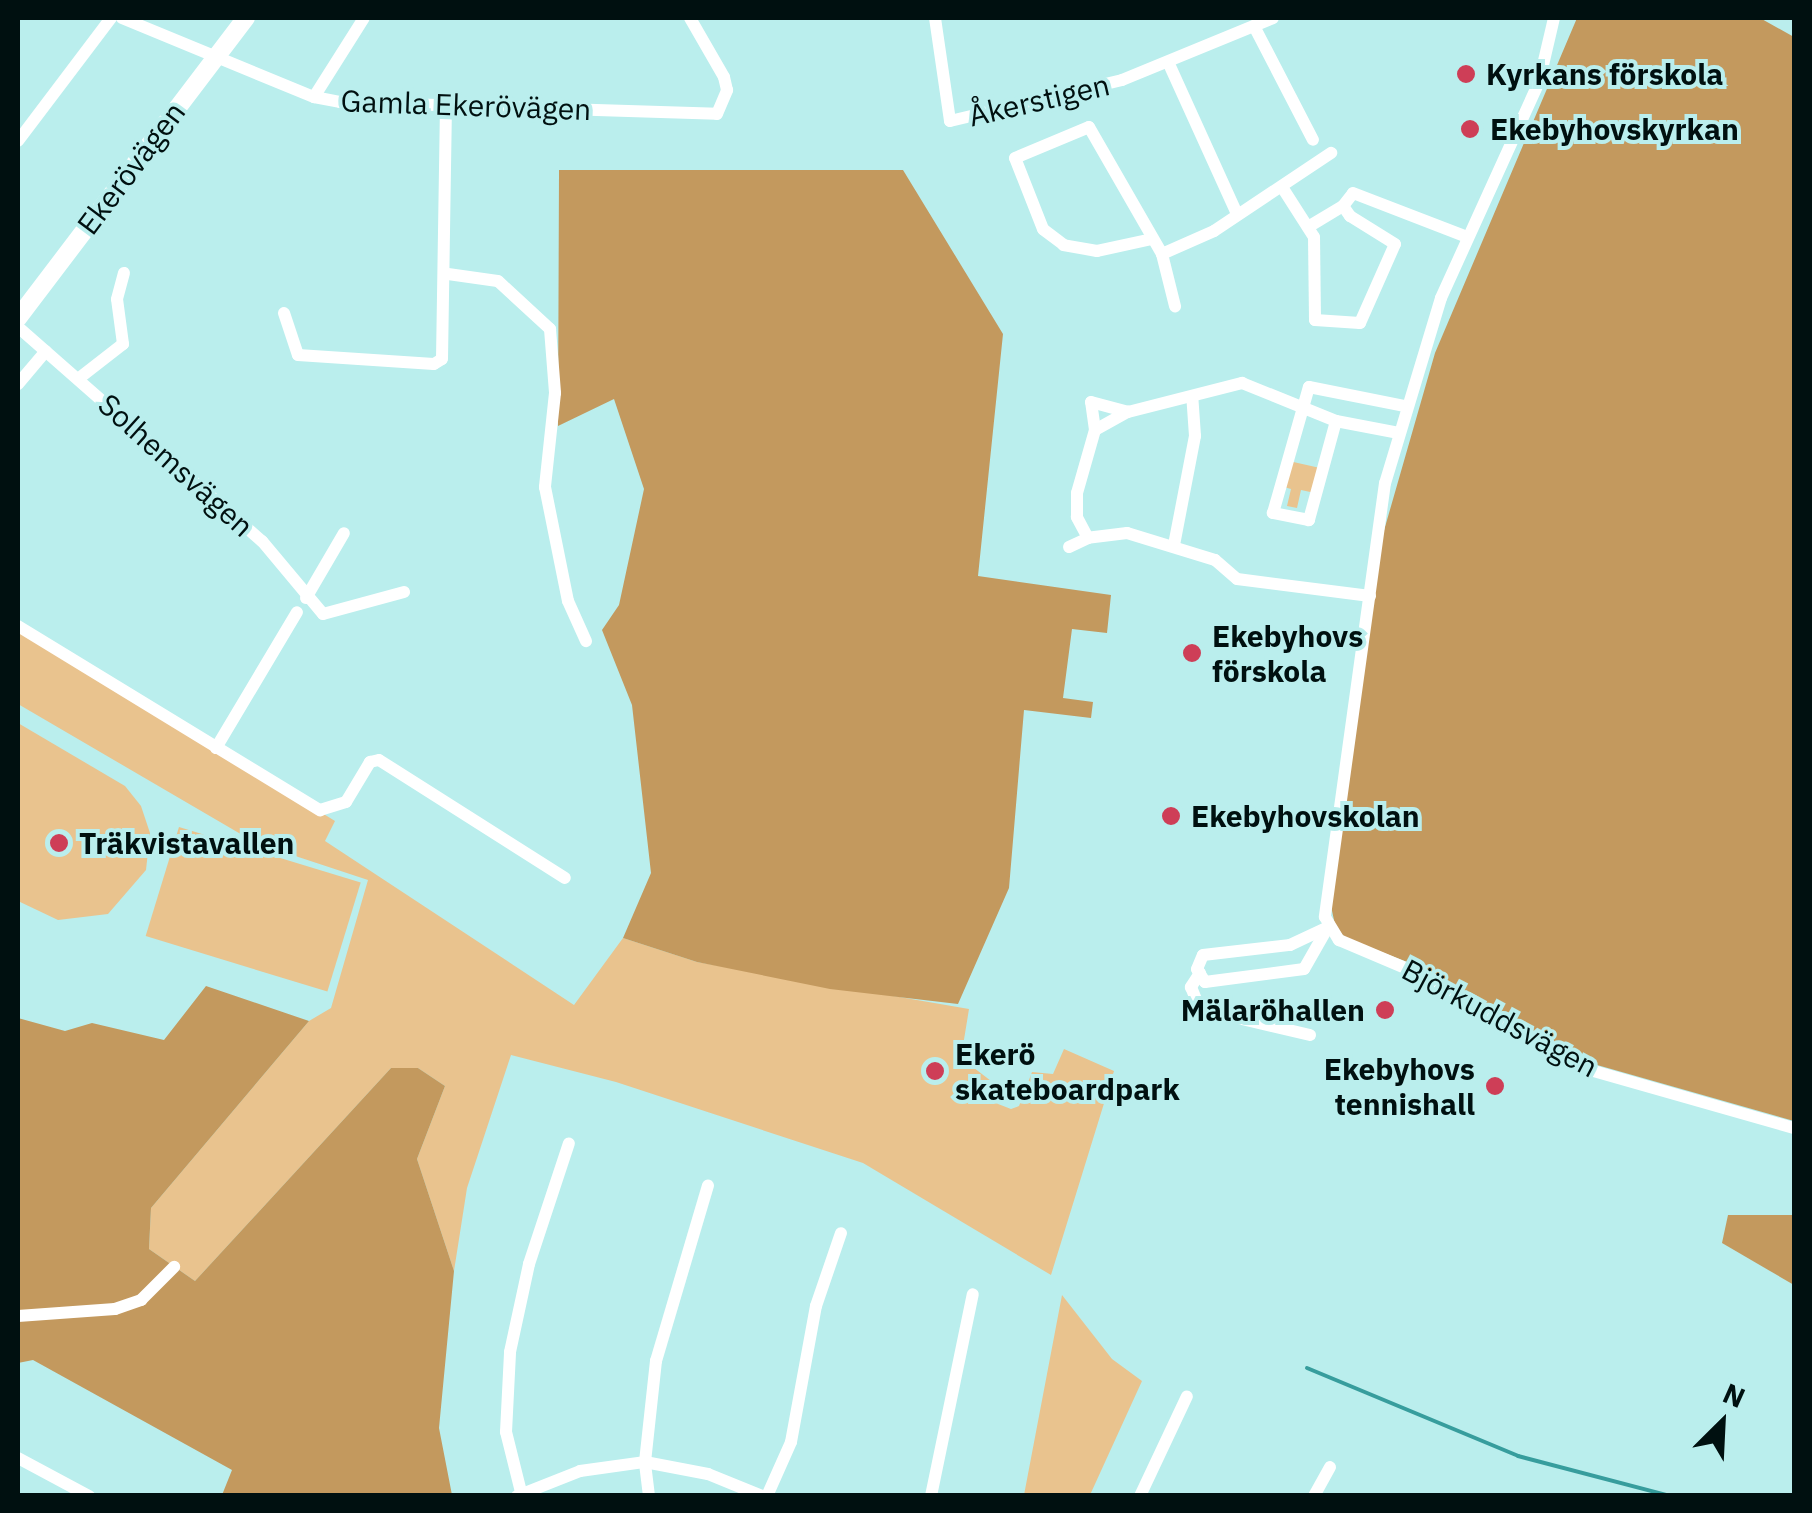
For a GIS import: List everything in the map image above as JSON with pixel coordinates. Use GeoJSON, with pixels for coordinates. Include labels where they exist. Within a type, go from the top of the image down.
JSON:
{"type":"FeatureCollection","features":[{"type":"Feature","properties":{"kind":"main road","name":"Ekerövägen"},"geometry":{"type":"LineString","coordinates":[[18,318],[246,18]]}},
{"type":"Feature","properties":{"kind":"street"},"geometry":{"type":"LineString","coordinates":[[18,140],[112,18]]}},
{"type":"Feature","properties":{"kind":"street","name":"Gamla Ekerövägen"},"geometry":{"type":"LineString","coordinates":[[122,18],[314,98],[717,114],[724,109],[724,77],[690,18]]}},
{"type":"Feature","properties":{"kind":"street"},"geometry":{"type":"LineString","coordinates":[[314,98],[364,18]]}},
{"type":"Feature","properties":{"kind":"street","name":"Åkerstigen"},"geometry":{"type":"LineString","coordinates":[[935,18],[950,121],[1008,112],[1169,64],[1273,18]]}},
{"type":"Feature","properties":{"kind":"street"},"geometry":{"type":"LineString","coordinates":[[1200,973],[1205,982],[1253,980],[1304,968],[1328,927],[1326,904],[1370,596],[1405,406],[1467,237],[1539,82],[1554,18]]}},
{"type":"Feature","properties":{"kind":"street"},"geometry":{"type":"LineString","coordinates":[[1254,26],[1314,140]]}},
{"type":"Feature","properties":{"kind":"street"},"geometry":{"type":"LineString","coordinates":[[1169,64],[1238,214]]}},
{"type":"Feature","properties":{"kind":"street"},"geometry":{"type":"LineString","coordinates":[[284,314],[298,355],[434,364],[445,351],[446,104]]}},
{"type":"Feature","properties":{"kind":"street"},"geometry":{"type":"LineString","coordinates":[[1152,239],[1097,251],[1064,245],[1043,229],[1016,158],[1088,127],[1162,254],[1175,306]]}},
{"type":"Feature","properties":{"kind":"street"},"geometry":{"type":"LineString","coordinates":[[1162,254],[1238,214],[1331,153]]}},
{"type":"Feature","properties":{"kind":"street"},"geometry":{"type":"LineString","coordinates":[[1282,186],[1308,227],[1319,260],[1312,315],[1360,323],[1396,240],[1343,206]]}},
{"type":"Feature","properties":{"kind":"street"},"geometry":{"type":"LineString","coordinates":[[1308,227],[1343,206],[1353,193],[1467,237]]}},
{"type":"Feature","properties":{"kind":"street"},"geometry":{"type":"LineString","coordinates":[[78,379],[123,344],[117,298],[124,273]]}},
{"type":"Feature","properties":{"kind":"street"},"geometry":{"type":"LineString","coordinates":[[448,274],[498,281],[550,329],[555,393],[545,487],[568,601],[586,641]]}},
{"type":"Feature","properties":{"kind":"street","name":"Solhemsvägen"},"geometry":{"type":"LineString","coordinates":[[18,327],[262,541],[323,614],[404,592]]}},
{"type":"Feature","properties":{"kind":"street"},"geometry":{"type":"LineString","coordinates":[[18,384],[46,351]]}},
{"type":"Feature","properties":{"kind":"street"},"geometry":{"type":"LineString","coordinates":[[1095,430],[1128,412],[1248,383],[1336,421],[1399,433]]}},
{"type":"Feature","properties":{"kind":"street"},"geometry":{"type":"LineString","coordinates":[[1336,421],[1308,527],[1273,513],[1309,387],[1405,406]]}},
{"type":"Feature","properties":{"kind":"street"},"geometry":{"type":"LineString","coordinates":[[1174,545],[1196,436],[1192,397]]}},
{"type":"Feature","properties":{"kind":"street"},"geometry":{"type":"LineString","coordinates":[[1088,538],[1076,516],[1076,493],[1095,430],[1091,402],[1128,412]]}},
{"type":"Feature","properties":{"kind":"street"},"geometry":{"type":"LineString","coordinates":[[306,598],[344,533]]}},
{"type":"Feature","properties":{"kind":"street"},"geometry":{"type":"LineString","coordinates":[[1069,547],[1088,538],[1127,533],[1214,560],[1237,579],[1370,596]]}},
{"type":"Feature","properties":{"kind":"street"},"geometry":{"type":"LineString","coordinates":[[216,748],[297,612]]}},
{"type":"Feature","properties":{"kind":"street"},"geometry":{"type":"LineString","coordinates":[[18,626],[320,810],[346,802],[370,762],[390,763],[565,878]]}},
{"type":"Feature","properties":{"kind":"street"},"geometry":{"type":"LineString","coordinates":[[1310,1035],[1200,1009],[1192,987],[1200,973],[1203,955],[1290,945],[1328,927]]}},
{"type":"Feature","properties":{"kind":"street","name":"Björkuddsvägen"},"geometry":{"type":"LineString","coordinates":[[1328,927],[1339,940],[1436,981],[1582,1068],[1794,1128]]}},
{"type":"Feature","properties":{"kind":"street"},"geometry":{"type":"LineString","coordinates":[[569,1143],[528,1264],[510,1352],[506,1432],[520,1495],[580,1472],[645,1462],[708,1474],[765,1496],[791,1442],[816,1306],[841,1233]]}},
{"type":"Feature","properties":{"kind":"street"},"geometry":{"type":"LineString","coordinates":[[649,1496],[645,1462],[656,1361],[708,1186]]}},
{"type":"Feature","properties":{"kind":"street"},"geometry":{"type":"LineString","coordinates":[[18,1316],[116,1309],[141,1300],[174,1267]]}},
{"type":"Feature","properties":{"kind":"street"},"geometry":{"type":"LineString","coordinates":[[931,1496],[973,1294]]}},
{"type":"Feature","properties":{"kind":"street"},"geometry":{"type":"LineString","coordinates":[[1140,1496],[1187,1396]]}},
{"type":"Feature","properties":{"kind":"street"},"geometry":{"type":"LineString","coordinates":[[18,1458],[89,1496]]}},
{"type":"Feature","properties":{"kind":"street"},"geometry":{"type":"LineString","coordinates":[[1314,1496],[1330,1467]]}},
{"type":"Feature","properties":{"kind":"shaded area"},"geometry":{"type":"Polygon","coordinates":[[[1577,18],[1760,18],[1794,37],[1794,1121],[1583,1061],[1428,970],[1345,938],[1335,925],[1331,906],[1383,534],[1435,353],[1577,18]]]}},
{"type":"Feature","properties":{"kind":"shaded area"},"geometry":{"type":"Polygon","coordinates":[[[559,170],[903,170],[1003,334],[978,576],[1111,595],[1107,633],[1072,629],[1063,698],[1093,702],[1091,718],[1024,710],[1009,888],[958,1004],[830,989],[697,962],[623,938],[651,873],[632,705],[602,630],[619,605],[644,489],[614,399],[558,426],[559,170]]]}},
{"type":"Feature","properties":{"kind":"shaded area"},"geometry":{"type":"Polygon","coordinates":[[[1289,461],[1320,468],[1315,493],[1301,490],[1297,508],[1287,506],[1291,489],[1284,487],[1289,461]]]}},
{"type":"Feature","properties":{"kind":"shaded area"},"geometry":{"type":"Polygon","coordinates":[[[18,626],[335,821],[325,841],[574,1005],[623,938],[697,962],[969,1009],[961,1058],[995,1084],[993,1102],[1011,1109],[1019,1106],[1032,1072],[1053,1074],[1064,1049],[1114,1071],[1051,1275],[863,1163],[616,1082],[511,1055],[467,1188],[454,1271],[417,1159],[445,1086],[418,1068],[391,1068],[195,1281],[149,1249],[151,1208],[309,1021],[331,1008],[368,880],[256,843],[18,704],[18,626]]]}},
{"type":"Feature","properties":{"kind":"shaded area"},"geometry":{"type":"Polygon","coordinates":[[[18,723],[125,786],[141,806],[150,833],[146,870],[108,914],[58,920],[18,901],[18,723]]]}},
{"type":"Feature","properties":{"kind":"shaded area"},"geometry":{"type":"Polygon","coordinates":[[[179,827],[361,883],[327,992],[146,936],[179,827]]]}},
{"type":"Feature","properties":{"kind":"shaded area"},"geometry":{"type":"Polygon","coordinates":[[[206,986],[309,1021],[151,1208],[149,1249],[195,1281],[391,1068],[418,1068],[445,1086],[417,1159],[454,1271],[439,1428],[452,1495],[222,1495],[232,1470],[33,1360],[18,1363],[18,1018],[65,1031],[92,1023],[164,1040],[206,986]]]}},
{"type":"Feature","properties":{"kind":"shaded area"},"geometry":{"type":"Polygon","coordinates":[[[1728,1215],[1794,1215],[1794,1285],[1722,1243],[1728,1215]]]}},
{"type":"Feature","properties":{"kind":"shaded area"},"geometry":{"type":"Polygon","coordinates":[[[1062,1295],[1112,1359],[1142,1381],[1090,1495],[1024,1495],[1062,1295]]]}},
{"type":"Feature","properties":{"kind":"waterway"},"geometry":{"type":"LineString","coordinates":[[1307,1368],[1518,1456],[1671,1496]]}},
{"type":"Feature","properties":{"kind":"place","name":"Kyrkans förskola"},"geometry":{"type":"Point","coordinates":[1466,74]}},
{"type":"Feature","properties":{"kind":"place","name":"Ekebyhovskyrkan"},"geometry":{"type":"Point","coordinates":[1470,129]}},
{"type":"Feature","properties":{"kind":"place","name":"Ekebyhovs förskola"},"geometry":{"type":"Point","coordinates":[1192,653]}},
{"type":"Feature","properties":{"kind":"place","name":"Ekebyhovskolan"},"geometry":{"type":"Point","coordinates":[1171,816]}},
{"type":"Feature","properties":{"kind":"place","name":"Träkvistavallen"},"geometry":{"type":"Point","coordinates":[59,843]}},
{"type":"Feature","properties":{"kind":"place","name":"Mälaröhallen"},"geometry":{"type":"Point","coordinates":[1385,1010]}},
{"type":"Feature","properties":{"kind":"place","name":"Ekerö skateboardpark"},"geometry":{"type":"Point","coordinates":[935,1071]}},
{"type":"Feature","properties":{"kind":"place","name":"Ekebyhovs tennishall"},"geometry":{"type":"Point","coordinates":[1495,1086]}}]}
